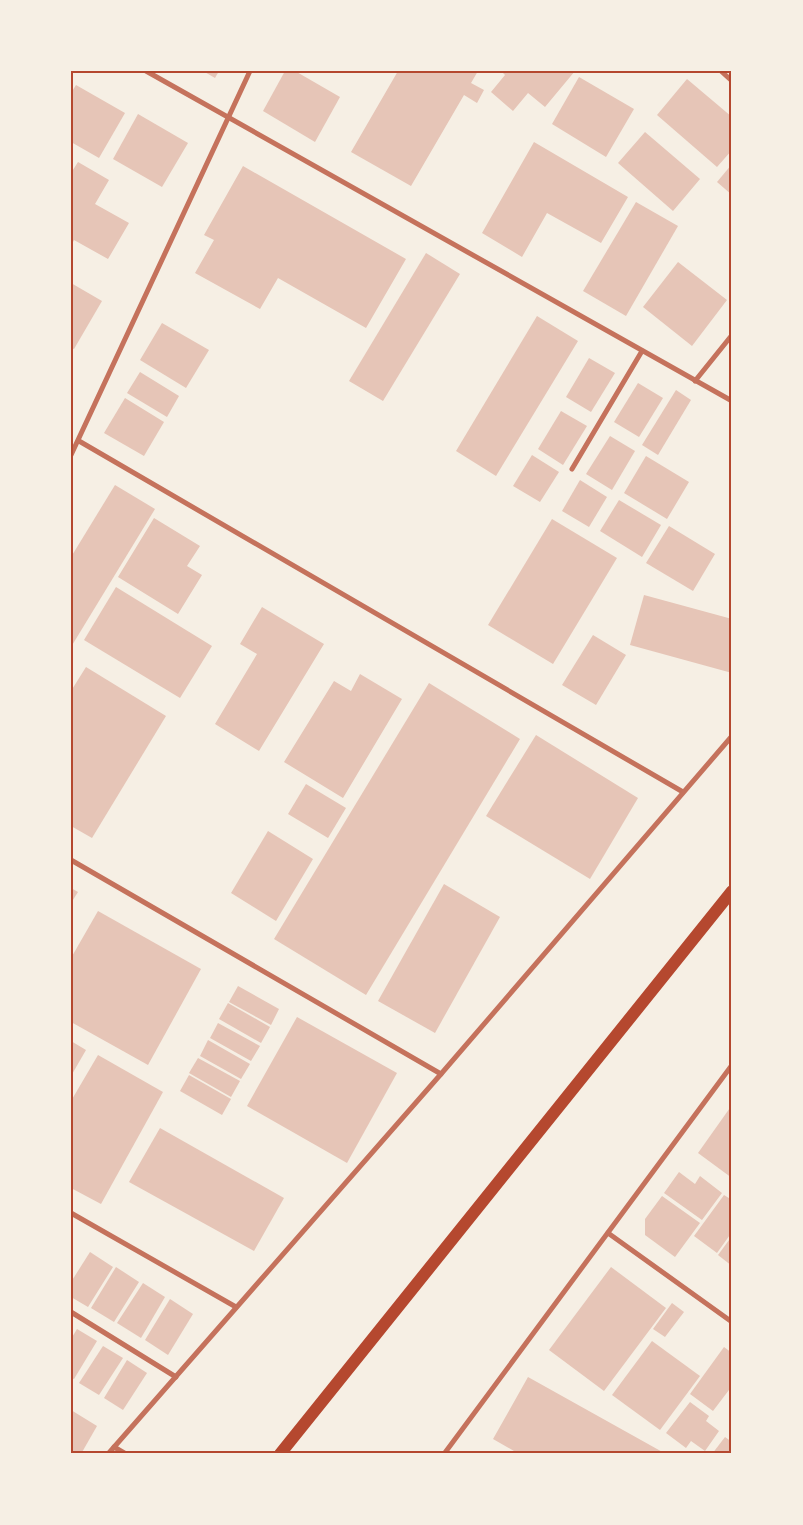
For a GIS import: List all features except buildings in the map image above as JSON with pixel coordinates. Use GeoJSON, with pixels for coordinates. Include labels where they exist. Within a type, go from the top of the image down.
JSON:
{"type":"FeatureCollection","features":[{"type":"Feature","properties":{"kind":"main road"},"geometry":{"type":"LineString","coordinates":[[280,1454],[732,891]]}},
{"type":"Feature","properties":{"kind":"street"},"geometry":{"type":"LineString","coordinates":[[146,71],[732,402]]}},
{"type":"Feature","properties":{"kind":"street"},"geometry":{"type":"LineString","coordinates":[[71,455],[250,71]]}},
{"type":"Feature","properties":{"kind":"street"},"geometry":{"type":"LineString","coordinates":[[721,71],[732,81]]}},
{"type":"Feature","properties":{"kind":"street"},"geometry":{"type":"LineString","coordinates":[[695,381],[732,334]]}},
{"type":"Feature","properties":{"kind":"street"},"geometry":{"type":"LineString","coordinates":[[572,469],[642,351]]}},
{"type":"Feature","properties":{"kind":"street"},"geometry":{"type":"LineString","coordinates":[[79,441],[683,792]]}},
{"type":"Feature","properties":{"kind":"street"},"geometry":{"type":"LineString","coordinates":[[108,1454],[441,1074],[732,736]]}},
{"type":"Feature","properties":{"kind":"street"},"geometry":{"type":"LineString","coordinates":[[71,860],[441,1074]]}},
{"type":"Feature","properties":{"kind":"street"},"geometry":{"type":"LineString","coordinates":[[444,1454],[732,1066]]}},
{"type":"Feature","properties":{"kind":"street"},"geometry":{"type":"LineString","coordinates":[[71,1212],[236,1307]]}},
{"type":"Feature","properties":{"kind":"street"},"geometry":{"type":"LineString","coordinates":[[608,1234],[732,1322]]}},
{"type":"Feature","properties":{"kind":"street"},"geometry":{"type":"LineString","coordinates":[[71,1312],[176,1377]]}},
{"type":"Feature","properties":{"kind":"street"},"geometry":{"type":"LineString","coordinates":[[114,1447],[126,1454]]}}]}
